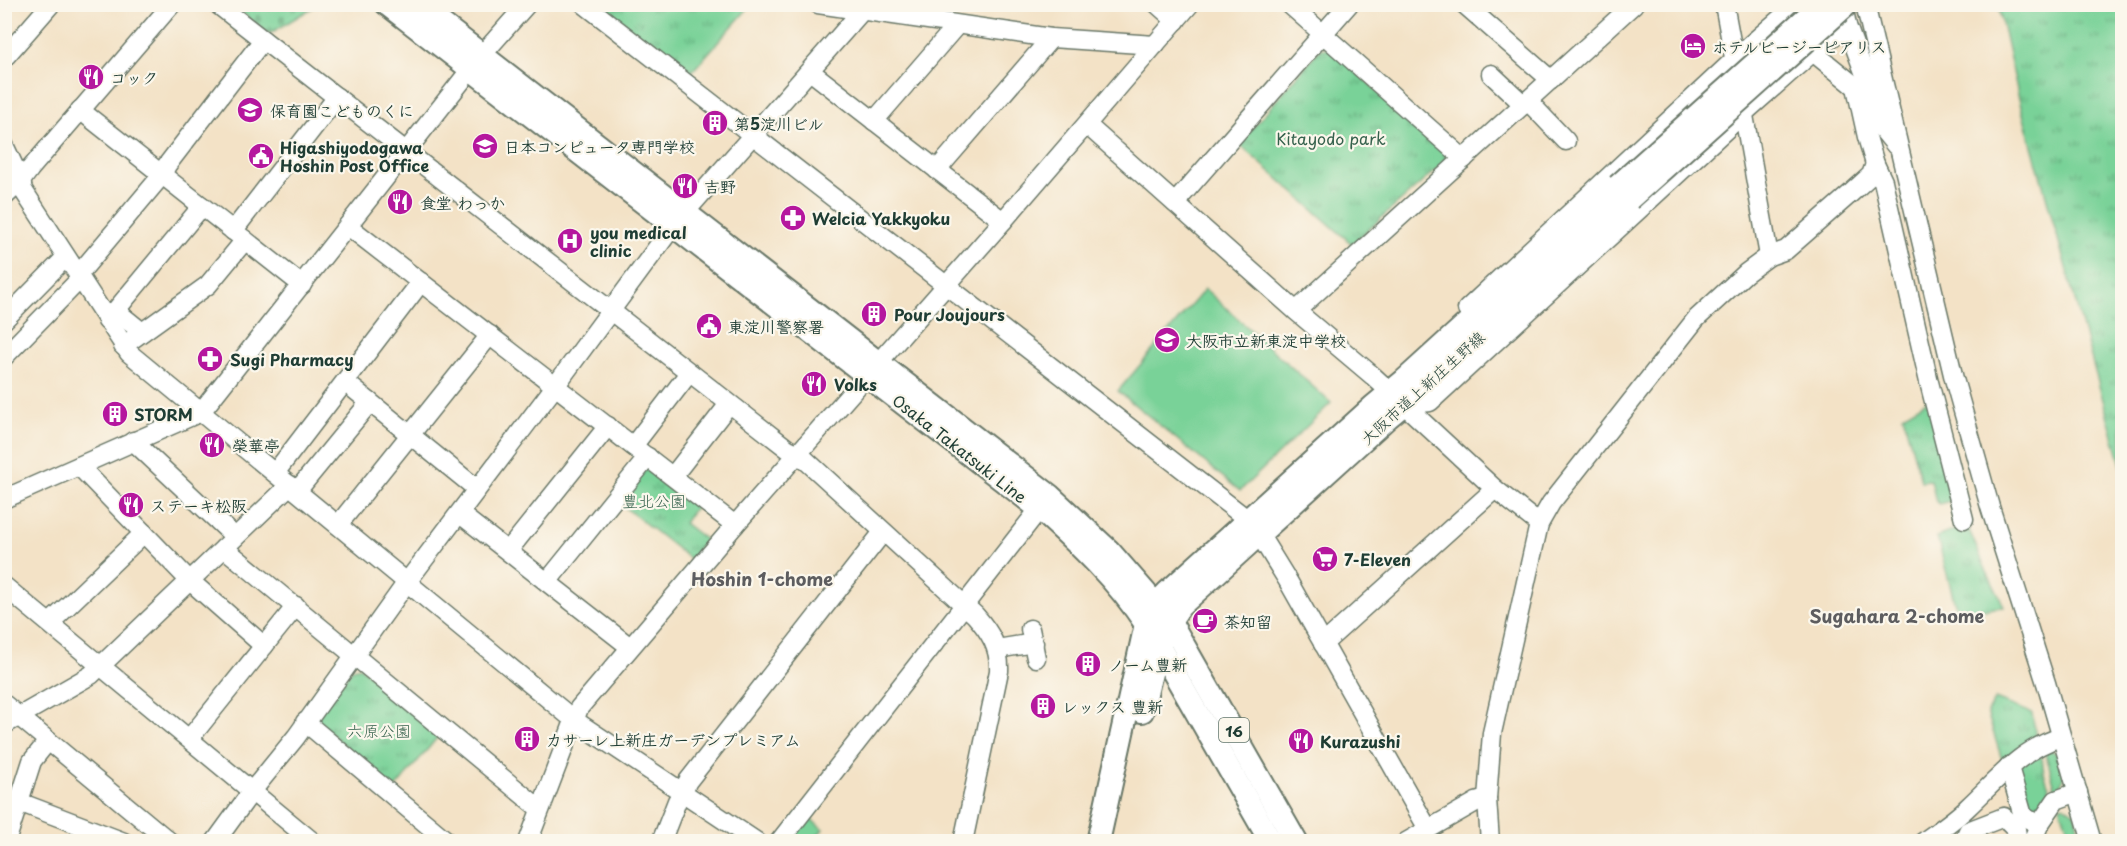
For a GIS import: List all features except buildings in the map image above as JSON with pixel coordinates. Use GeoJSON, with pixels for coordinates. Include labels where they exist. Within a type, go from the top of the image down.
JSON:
{"type":"FeatureCollection","features":[{"type":"Feature","properties":{"kind":"main road","name":"Osaka Takatsuki Line"},"geometry":{"type":"LineString","coordinates":[[387,4],[476,62],[1045,502],[1074,540],[1137,609],[1157,616],[1296,842]]}},
{"type":"Feature","properties":{"kind":"main road","name":"Osaka Takatsuki Line"},"geometry":{"type":"LineString","coordinates":[[416,4],[476,62]]}},
{"type":"Feature","properties":{"kind":"main road","name":"大阪市道上新庄生野線"},"geometry":{"type":"LineString","coordinates":[[1157,616],[1180,606],[1253,527],[1623,193],[1821,4]]}},
{"type":"Feature","properties":{"kind":"main road","name":"大阪市道上新庄生野線"},"geometry":{"type":"LineString","coordinates":[[1623,193],[1846,12]]}},
{"type":"Feature","properties":{"kind":"main road","name":"大阪市道上新庄生野線"},"geometry":{"type":"LineString","coordinates":[[1113,842],[1143,704],[1160,647],[1157,616]]}},
{"type":"Feature","properties":{"kind":"main road","name":"大阪市道上新庄生野線"},"geometry":{"type":"LineString","coordinates":[[1098,842],[1157,616]]}},
{"type":"Feature","properties":{"kind":"main road","name":"16"},"geometry":{"type":"LineString","coordinates":[[1160,647],[1271,842]]}},
{"type":"Feature","properties":{"kind":"street"},"geometry":{"type":"LineString","coordinates":[[4,197],[21,181],[172,4]]}},
{"type":"Feature","properties":{"kind":"street"},"geometry":{"type":"LineString","coordinates":[[217,4],[729,404],[788,449],[799,454],[965,605],[990,633],[997,649],[999,671],[963,842]]}},
{"type":"Feature","properties":{"kind":"street"},"geometry":{"type":"LineString","coordinates":[[8,491],[79,466],[201,412],[476,62],[527,4]]}},
{"type":"Feature","properties":{"kind":"street"},"geometry":{"type":"LineString","coordinates":[[584,4],[1253,527],[1323,644],[1428,829]]}},
{"type":"Feature","properties":{"kind":"street"},"geometry":{"type":"LineString","coordinates":[[818,4],[865,7],[957,25],[1051,38],[1155,45]]}},
{"type":"Feature","properties":{"kind":"street"},"geometry":{"type":"LineString","coordinates":[[1157,4],[1176,21]]}},
{"type":"Feature","properties":{"kind":"street"},"geometry":{"type":"LineString","coordinates":[[528,842],[579,708],[735,525],[1087,125],[1190,4]]}},
{"type":"Feature","properties":{"kind":"street"},"geometry":{"type":"LineString","coordinates":[[1289,4],[1464,159]]}},
{"type":"Feature","properties":{"kind":"street"},"geometry":{"type":"LineString","coordinates":[[1175,203],[1349,4]]}},
{"type":"Feature","properties":{"kind":"street"},"geometry":{"type":"LineString","coordinates":[[1464,4],[1551,80]]}},
{"type":"Feature","properties":{"kind":"street"},"geometry":{"type":"LineString","coordinates":[[1296,311],[1551,80],[1617,11],[1634,4]]}},
{"type":"Feature","properties":{"kind":"street"},"geometry":{"type":"LineString","coordinates":[[1724,4],[1769,256]]}},
{"type":"Feature","properties":{"kind":"street"},"geometry":{"type":"LineString","coordinates":[[1397,399],[1396,375],[1797,4]]}},
{"type":"Feature","properties":{"kind":"street"},"geometry":{"type":"LineString","coordinates":[[1865,4],[1954,379],[1990,507],[2046,683],[2092,842]]}},
{"type":"Feature","properties":{"kind":"street"},"geometry":{"type":"LineString","coordinates":[[215,842],[679,220],[865,7]]}},
{"type":"Feature","properties":{"kind":"street"},"geometry":{"type":"LineString","coordinates":[[4,58],[43,8]]}},
{"type":"Feature","properties":{"kind":"street"},"geometry":{"type":"LineString","coordinates":[[1397,399],[1430,402],[1813,52],[1846,12]]}},
{"type":"Feature","properties":{"kind":"street"},"geometry":{"type":"LineString","coordinates":[[1846,12],[1879,125],[1899,150]]}},
{"type":"Feature","properties":{"kind":"street"},"geometry":{"type":"LineString","coordinates":[[874,121],[957,25]]}},
{"type":"Feature","properties":{"kind":"street"},"geometry":{"type":"LineString","coordinates":[[937,170],[1051,38]]}},
{"type":"Feature","properties":{"kind":"street"},"geometry":{"type":"LineString","coordinates":[[4,357],[79,277],[162,175],[167,165],[263,40]]}},
{"type":"Feature","properties":{"kind":"street"},"geometry":{"type":"LineString","coordinates":[[1813,52],[1856,87],[1867,137],[1883,181],[1929,382],[1964,519]]}},
{"type":"Feature","properties":{"kind":"street"},"geometry":{"type":"LineString","coordinates":[[810,70],[1003,221]]}},
{"type":"Feature","properties":{"kind":"street"},"geometry":{"type":"LineString","coordinates":[[1491,74],[1566,141]]}},
{"type":"Feature","properties":{"kind":"street"},"geometry":{"type":"LineString","coordinates":[[123,346],[208,285],[239,236],[337,97]]}},
{"type":"Feature","properties":{"kind":"street"},"geometry":{"type":"LineString","coordinates":[[80,110],[302,285]]}},
{"type":"Feature","properties":{"kind":"street"},"geometry":{"type":"LineString","coordinates":[[1087,125],[1397,399],[1495,489],[1539,524]]}},
{"type":"Feature","properties":{"kind":"street"},"geometry":{"type":"LineString","coordinates":[[4,145],[23,190],[79,277],[111,316],[123,346],[161,381],[574,720],[757,842]]}},
{"type":"Feature","properties":{"kind":"street"},"geometry":{"type":"LineString","coordinates":[[1490,842],[1487,799],[1492,733],[1539,524],[1551,503],[1696,319],[1746,273],[1769,256],[1786,250],[1871,175],[1875,164]]}},
{"type":"Feature","properties":{"kind":"street"},"geometry":{"type":"LineString","coordinates":[[111,316],[202,206]]}},
{"type":"Feature","properties":{"kind":"street"},"geometry":{"type":"LineString","coordinates":[[348,226],[735,525]]}},
{"type":"Feature","properties":{"kind":"street"},"geometry":{"type":"LineString","coordinates":[[4,320],[66,257]]}},
{"type":"Feature","properties":{"kind":"street"},"geometry":{"type":"LineString","coordinates":[[275,473],[421,282]]}},
{"type":"Feature","properties":{"kind":"street"},"geometry":{"type":"LineString","coordinates":[[111,316],[142,332]]}},
{"type":"Feature","properties":{"kind":"street"},"geometry":{"type":"LineString","coordinates":[[338,525],[490,335]]}},
{"type":"Feature","properties":{"kind":"street"},"geometry":{"type":"LineString","coordinates":[[633,446],[689,373]]}},
{"type":"Feature","properties":{"kind":"street"},"geometry":{"type":"LineString","coordinates":[[1929,382],[1954,379]]}},
{"type":"Feature","properties":{"kind":"street"},"geometry":{"type":"LineString","coordinates":[[345,382],[477,489]]}},
{"type":"Feature","properties":{"kind":"street"},"geometry":{"type":"LineString","coordinates":[[12,721],[91,675],[100,667],[229,542],[293,488],[370,402]]}},
{"type":"Feature","properties":{"kind":"street"},"geometry":{"type":"LineString","coordinates":[[673,476],[729,404]]}},
{"type":"Feature","properties":{"kind":"street"},"geometry":{"type":"LineString","coordinates":[[508,551],[608,426]]}},
{"type":"Feature","properties":{"kind":"street"},"geometry":{"type":"LineString","coordinates":[[134,441],[229,542],[296,606],[540,809]]}},
{"type":"Feature","properties":{"kind":"street"},"geometry":{"type":"LineString","coordinates":[[548,582],[648,457]]}},
{"type":"Feature","properties":{"kind":"street"},"geometry":{"type":"LineString","coordinates":[[79,466],[189,580],[264,646]]}},
{"type":"Feature","properties":{"kind":"street"},"geometry":{"type":"LineString","coordinates":[[1323,644],[1495,489]]}},
{"type":"Feature","properties":{"kind":"street"},"geometry":{"type":"LineString","coordinates":[[779,842],[1045,502]]}},
{"type":"Feature","properties":{"kind":"street"},"geometry":{"type":"LineString","coordinates":[[460,514],[630,647]]}},
{"type":"Feature","properties":{"kind":"street"},"geometry":{"type":"LineString","coordinates":[[662,842],[688,781],[883,532]]}},
{"type":"Feature","properties":{"kind":"street"},"geometry":{"type":"LineString","coordinates":[[50,623],[144,533]]}},
{"type":"Feature","properties":{"kind":"street"},"geometry":{"type":"LineString","coordinates":[[4,586],[313,842]]}},
{"type":"Feature","properties":{"kind":"street"},"geometry":{"type":"LineString","coordinates":[[190,738],[296,606]]}},
{"type":"Feature","properties":{"kind":"street"},"geometry":{"type":"LineString","coordinates":[[997,649],[1033,643]]}},
{"type":"Feature","properties":{"kind":"street"},"geometry":{"type":"LineString","coordinates":[[4,704],[12,721],[48,741],[170,842]]}},
{"type":"Feature","properties":{"kind":"street"},"geometry":{"type":"LineString","coordinates":[[305,722],[448,842]]}},
{"type":"Feature","properties":{"kind":"street"},"geometry":{"type":"LineString","coordinates":[[1923,842],[1968,808],[2009,767],[2035,747],[2061,737]]}},
{"type":"Feature","properties":{"kind":"street"},"geometry":{"type":"LineString","coordinates":[[6,842],[12,802],[32,761],[48,741]]}},
{"type":"Feature","properties":{"kind":"street"},"geometry":{"type":"LineString","coordinates":[[2009,767],[2023,816],[2036,833],[2056,800],[2078,792]]}},
{"type":"Feature","properties":{"kind":"street"},"geometry":{"type":"LineString","coordinates":[[1406,842],[1476,802],[1487,799]]}},
{"type":"Feature","properties":{"kind":"street"},"geometry":{"type":"LineString","coordinates":[[12,802],[124,842]]}},
{"type":"Feature","properties":{"kind":"street"},"geometry":{"type":"LineString","coordinates":[[1963,842],[1968,831],[2004,817],[2016,829],[2018,842]]}},
{"type":"Feature","properties":{"kind":"green space"},"geometry":{"type":"Polygon","coordinates":[[[254,5],[317,5],[269,34],[241,12],[254,5]]]}},
{"type":"Feature","properties":{"kind":"green space"},"geometry":{"type":"Polygon","coordinates":[[[598,5],[751,5],[689,75],[598,5]]]}},
{"type":"Feature","properties":{"kind":"green space"},"geometry":{"type":"Polygon","coordinates":[[[1998,5],[2122,5],[2122,468],[2020,103],[1998,5]]]}},
{"type":"Feature","properties":{"kind":"green space","name":"Kitayodo park"},"geometry":{"type":"Polygon","coordinates":[[[1329,48],[1446,152],[1446,161],[1352,244],[1239,144],[1320,49],[1329,48]]]}},
{"type":"Feature","properties":{"kind":"green space"},"geometry":{"type":"Polygon","coordinates":[[[1205,289],[1331,403],[1240,491],[1118,391],[1205,289]]]}},
{"type":"Feature","properties":{"kind":"green space"},"geometry":{"type":"Polygon","coordinates":[[[1930,399],[1951,501],[1940,504],[1936,502],[1931,480],[1921,481],[1903,415],[1930,399]]]}},
{"type":"Feature","properties":{"kind":"green space","name":"豊北公園"},"geometry":{"type":"Polygon","coordinates":[[[646,467],[698,503],[684,523],[706,540],[690,559],[618,502],[646,467]]]}},
{"type":"Feature","properties":{"kind":"green space"},"geometry":{"type":"Polygon","coordinates":[[[1967,525],[2004,606],[1958,615],[1937,537],[1967,525]]]}},
{"type":"Feature","properties":{"kind":"green space","name":"六原公園"},"geometry":{"type":"Polygon","coordinates":[[[360,667],[441,733],[394,790],[315,719],[352,669],[360,667]]]}},
{"type":"Feature","properties":{"kind":"green space"},"geometry":{"type":"Polygon","coordinates":[[[1995,699],[2032,713],[2036,737],[2035,744],[2004,766],[1987,712],[1995,699]]]}},
{"type":"Feature","properties":{"kind":"green space"},"geometry":{"type":"Polygon","coordinates":[[[2044,748],[2058,754],[2063,778],[2056,791],[2044,748]]]}},
{"type":"Feature","properties":{"kind":"green space"},"geometry":{"type":"Polygon","coordinates":[[[2033,752],[2042,758],[2044,773],[2052,795],[2040,816],[2025,811],[2013,768],[2033,752]]]}},
{"type":"Feature","properties":{"kind":"green space"},"geometry":{"type":"Polygon","coordinates":[[[2064,805],[2074,812],[2083,841],[2072,841],[2060,806],[2064,805]]]}},
{"type":"Feature","properties":{"kind":"green space"},"geometry":{"type":"Polygon","coordinates":[[[808,817],[823,829],[813,841],[789,842],[808,817]]]}},
{"type":"Feature","properties":{"kind":"place","name":"ホテルビージーピアリス"},"geometry":{"type":"Point","coordinates":[1693,46]}},
{"type":"Feature","properties":{"kind":"place","name":"コック"},"geometry":{"type":"Point","coordinates":[91,77]}},
{"type":"Feature","properties":{"kind":"place","name":"保育園こどものくに"},"geometry":{"type":"Point","coordinates":[250,110]}},
{"type":"Feature","properties":{"kind":"place","name":"第5淀川ビル"},"geometry":{"type":"Point","coordinates":[715,123]}},
{"type":"Feature","properties":{"kind":"place","name":"日本コンピュータ専門学校"},"geometry":{"type":"Point","coordinates":[485,146]}},
{"type":"Feature","properties":{"kind":"place","name":"Higashiyodogawa Hoshin Post Office"},"geometry":{"type":"Point","coordinates":[261,156]}},
{"type":"Feature","properties":{"kind":"place","name":"吉野"},"geometry":{"type":"Point","coordinates":[685,186]}},
{"type":"Feature","properties":{"kind":"place","name":"食堂 わっか"},"geometry":{"type":"Point","coordinates":[400,202]}},
{"type":"Feature","properties":{"kind":"place","name":"Welcia Yakkyoku"},"geometry":{"type":"Point","coordinates":[793,218]}},
{"type":"Feature","properties":{"kind":"place","name":"you medical clinic"},"geometry":{"type":"Point","coordinates":[570,241]}},
{"type":"Feature","properties":{"kind":"place","name":"Pour Joujours"},"geometry":{"type":"Point","coordinates":[874,314]}},
{"type":"Feature","properties":{"kind":"place","name":"東淀川警察署"},"geometry":{"type":"Point","coordinates":[709,326]}},
{"type":"Feature","properties":{"kind":"place","name":"大阪市立新東淀中学校"},"geometry":{"type":"Point","coordinates":[1167,340]}},
{"type":"Feature","properties":{"kind":"place","name":"Sugi Pharmacy"},"geometry":{"type":"Point","coordinates":[210,359]}},
{"type":"Feature","properties":{"kind":"place","name":"Volks"},"geometry":{"type":"Point","coordinates":[814,384]}},
{"type":"Feature","properties":{"kind":"place","name":"STORM"},"geometry":{"type":"Point","coordinates":[115,414]}},
{"type":"Feature","properties":{"kind":"place","name":"榮華亭"},"geometry":{"type":"Point","coordinates":[212,445]}},
{"type":"Feature","properties":{"kind":"place","name":"ステーキ松阪"},"geometry":{"type":"Point","coordinates":[131,505]}},
{"type":"Feature","properties":{"kind":"place","name":"7-Eleven"},"geometry":{"type":"Point","coordinates":[1325,559]}},
{"type":"Feature","properties":{"kind":"place","name":"茶知留"},"geometry":{"type":"Point","coordinates":[1205,621]}},
{"type":"Feature","properties":{"kind":"place","name":"ノーム豊新"},"geometry":{"type":"Point","coordinates":[1088,664]}},
{"type":"Feature","properties":{"kind":"place","name":"レックス 豊新"},"geometry":{"type":"Point","coordinates":[1043,706]}},
{"type":"Feature","properties":{"kind":"place","name":"カサーレ上新庄ガーデンプレミアム"},"geometry":{"type":"Point","coordinates":[527,739]}},
{"type":"Feature","properties":{"kind":"place","name":"Kurazushi"},"geometry":{"type":"Point","coordinates":[1301,741]}},
{"type":"Feature","properties":{"kind":"district","name":"Hoshin 1-chome"},"geometry":{"type":"Point","coordinates":[762,578]}},
{"type":"Feature","properties":{"kind":"district","name":"Sugahara 2-chome"},"geometry":{"type":"Point","coordinates":[1897,615]}}]}
